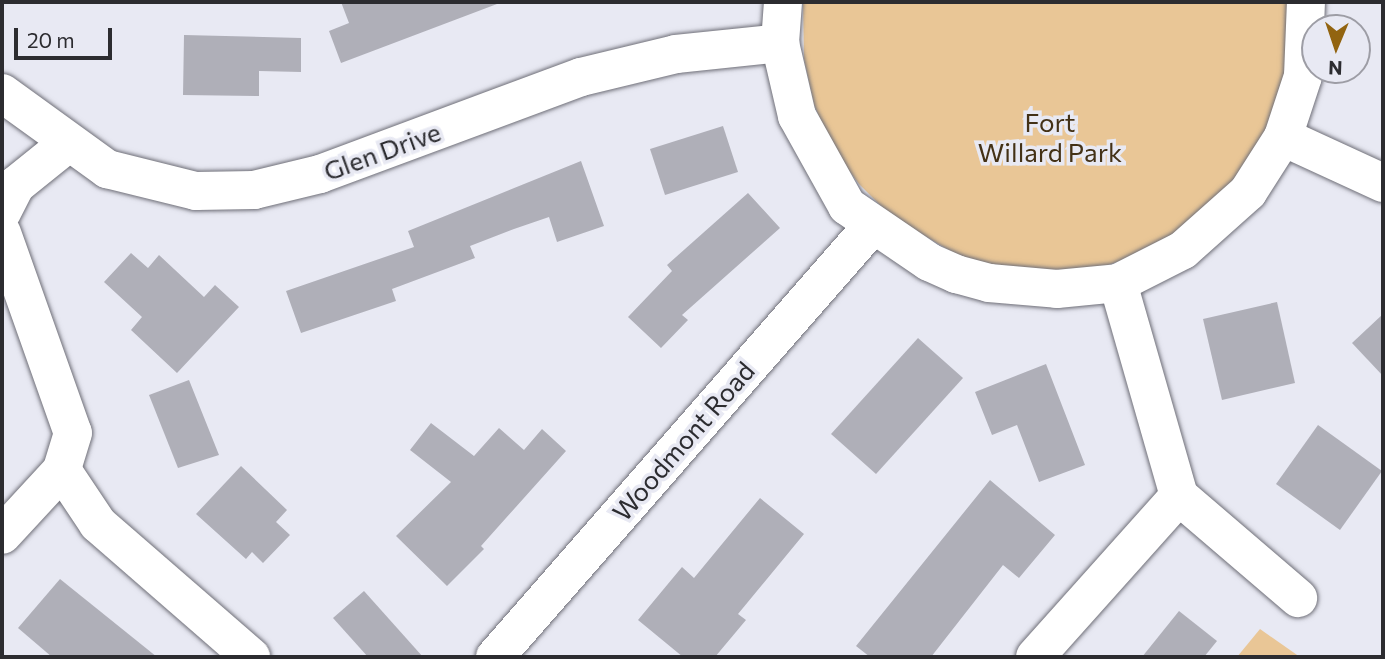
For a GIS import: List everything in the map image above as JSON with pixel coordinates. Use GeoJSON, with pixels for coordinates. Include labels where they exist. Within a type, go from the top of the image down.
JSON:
{"type":"FeatureCollection","features":[{"type":"Feature","properties":{"kind":"street"},"geometry":{"type":"LineString","coordinates":[[783,2],[780,43],[797,116],[818,160],[847,206],[872,226],[929,262],[989,284],[1057,289],[1118,282],[1183,250],[1220,221],[1248,192],[1283,137],[1303,76],[1306,2]]}},
{"type":"Feature","properties":{"kind":"street","name":"Glen Drive"},"geometry":{"type":"LineString","coordinates":[[2,93],[67,144],[107,169],[168,187],[254,190],[320,174],[581,77],[676,54],[780,43]]}},
{"type":"Feature","properties":{"kind":"street"},"geometry":{"type":"LineString","coordinates":[[1283,137],[1383,183]]}},
{"type":"Feature","properties":{"kind":"street"},"geometry":{"type":"LineString","coordinates":[[2,212],[16,185],[67,144]]}},
{"type":"Feature","properties":{"kind":"street","name":"Woodmont Road"},"geometry":{"type":"LineString","coordinates":[[495,657],[872,226]]}},
{"type":"Feature","properties":{"kind":"street"},"geometry":{"type":"LineString","coordinates":[[2,233],[69,414],[73,433],[62,470],[2,536]]}},
{"type":"Feature","properties":{"kind":"street"},"geometry":{"type":"LineString","coordinates":[[1118,282],[1179,496],[1298,598]]}},
{"type":"Feature","properties":{"kind":"street"},"geometry":{"type":"LineString","coordinates":[[62,470],[98,524],[251,657]]}},
{"type":"Feature","properties":{"kind":"street"},"geometry":{"type":"LineString","coordinates":[[1035,657],[1179,496]]}},
{"type":"Feature","properties":{"kind":"green space","name":"Fort Willard Park"},"geometry":{"type":"Polygon","coordinates":[[[803,2],[1289,2],[1290,51],[1282,98],[1262,148],[1227,193],[1152,250],[1105,266],[1055,274],[966,260],[891,216],[859,184],[831,146],[814,104],[804,59],[803,2]]]}},
{"type":"Feature","properties":{"kind":"green space"},"geometry":{"type":"Polygon","coordinates":[[[1260,629],[1300,657],[1237,657],[1260,629]]]}},
{"type":"Feature","properties":{"kind":"building"},"geometry":{"type":"Polygon","coordinates":[[[341,2],[497,4],[341,63],[329,31],[349,23],[341,2]]]}},
{"type":"Feature","properties":{"kind":"building"},"geometry":{"type":"Polygon","coordinates":[[[184,35],[301,38],[301,72],[259,71],[259,96],[183,95],[184,35]]]}},
{"type":"Feature","properties":{"kind":"building"},"geometry":{"type":"Polygon","coordinates":[[[723,126],[738,172],[665,195],[650,149],[723,126]]]}},
{"type":"Feature","properties":{"kind":"building"},"geometry":{"type":"Polygon","coordinates":[[[581,161],[604,226],[557,242],[549,217],[514,229],[470,246],[475,258],[392,289],[396,301],[301,333],[286,291],[414,247],[408,231],[581,161]]]}},
{"type":"Feature","properties":{"kind":"building"},"geometry":{"type":"Polygon","coordinates":[[[748,193],[780,228],[682,315],[688,320],[661,348],[628,317],[672,271],[667,265],[748,193]]]}},
{"type":"Feature","properties":{"kind":"building"},"geometry":{"type":"Polygon","coordinates":[[[131,253],[148,268],[159,255],[204,297],[215,285],[239,307],[177,373],[131,330],[142,317],[104,282],[131,253]]]}},
{"type":"Feature","properties":{"kind":"building"},"geometry":{"type":"Polygon","coordinates":[[[1277,302],[1295,383],[1222,400],[1203,319],[1277,302]]]}},
{"type":"Feature","properties":{"kind":"building"},"geometry":{"type":"Polygon","coordinates":[[[1383,314],[1383,376],[1352,343],[1383,314]]]}},
{"type":"Feature","properties":{"kind":"building"},"geometry":{"type":"Polygon","coordinates":[[[918,338],[963,378],[876,474],[831,434],[918,338]]]}},
{"type":"Feature","properties":{"kind":"building"},"geometry":{"type":"Polygon","coordinates":[[[1046,364],[1085,465],[1039,482],[1017,425],[992,435],[975,392],[1046,364]]]}},
{"type":"Feature","properties":{"kind":"building"},"geometry":{"type":"Polygon","coordinates":[[[189,380],[219,455],[178,468],[149,395],[189,380]]]}},
{"type":"Feature","properties":{"kind":"building"},"geometry":{"type":"Polygon","coordinates":[[[431,423],[474,456],[499,428],[524,450],[542,429],[566,451],[481,546],[484,549],[447,586],[396,536],[451,482],[410,450],[431,423]]]}},
{"type":"Feature","properties":{"kind":"building"},"geometry":{"type":"Polygon","coordinates":[[[1318,425],[1382,471],[1340,530],[1276,484],[1318,425]]]}},
{"type":"Feature","properties":{"kind":"building"},"geometry":{"type":"Polygon","coordinates":[[[241,466],[287,510],[276,522],[290,535],[263,563],[252,552],[246,559],[196,514],[241,466]]]}},
{"type":"Feature","properties":{"kind":"building"},"geometry":{"type":"Polygon","coordinates":[[[990,480],[1055,535],[1019,578],[1003,565],[931,657],[870,657],[856,646],[990,480]]]}},
{"type":"Feature","properties":{"kind":"building"},"geometry":{"type":"Polygon","coordinates":[[[760,498],[804,534],[738,614],[746,620],[715,657],[683,657],[638,620],[682,567],[694,578],[760,498]]]}},
{"type":"Feature","properties":{"kind":"building"},"geometry":{"type":"Polygon","coordinates":[[[60,579],[157,657],[52,657],[18,628],[60,579]]]}},
{"type":"Feature","properties":{"kind":"building"},"geometry":{"type":"Polygon","coordinates":[[[364,591],[423,657],[368,657],[333,618],[364,591]]]}},
{"type":"Feature","properties":{"kind":"building"},"geometry":{"type":"Polygon","coordinates":[[[1179,611],[1217,641],[1204,657],[1142,657],[1179,611]]]}}]}
